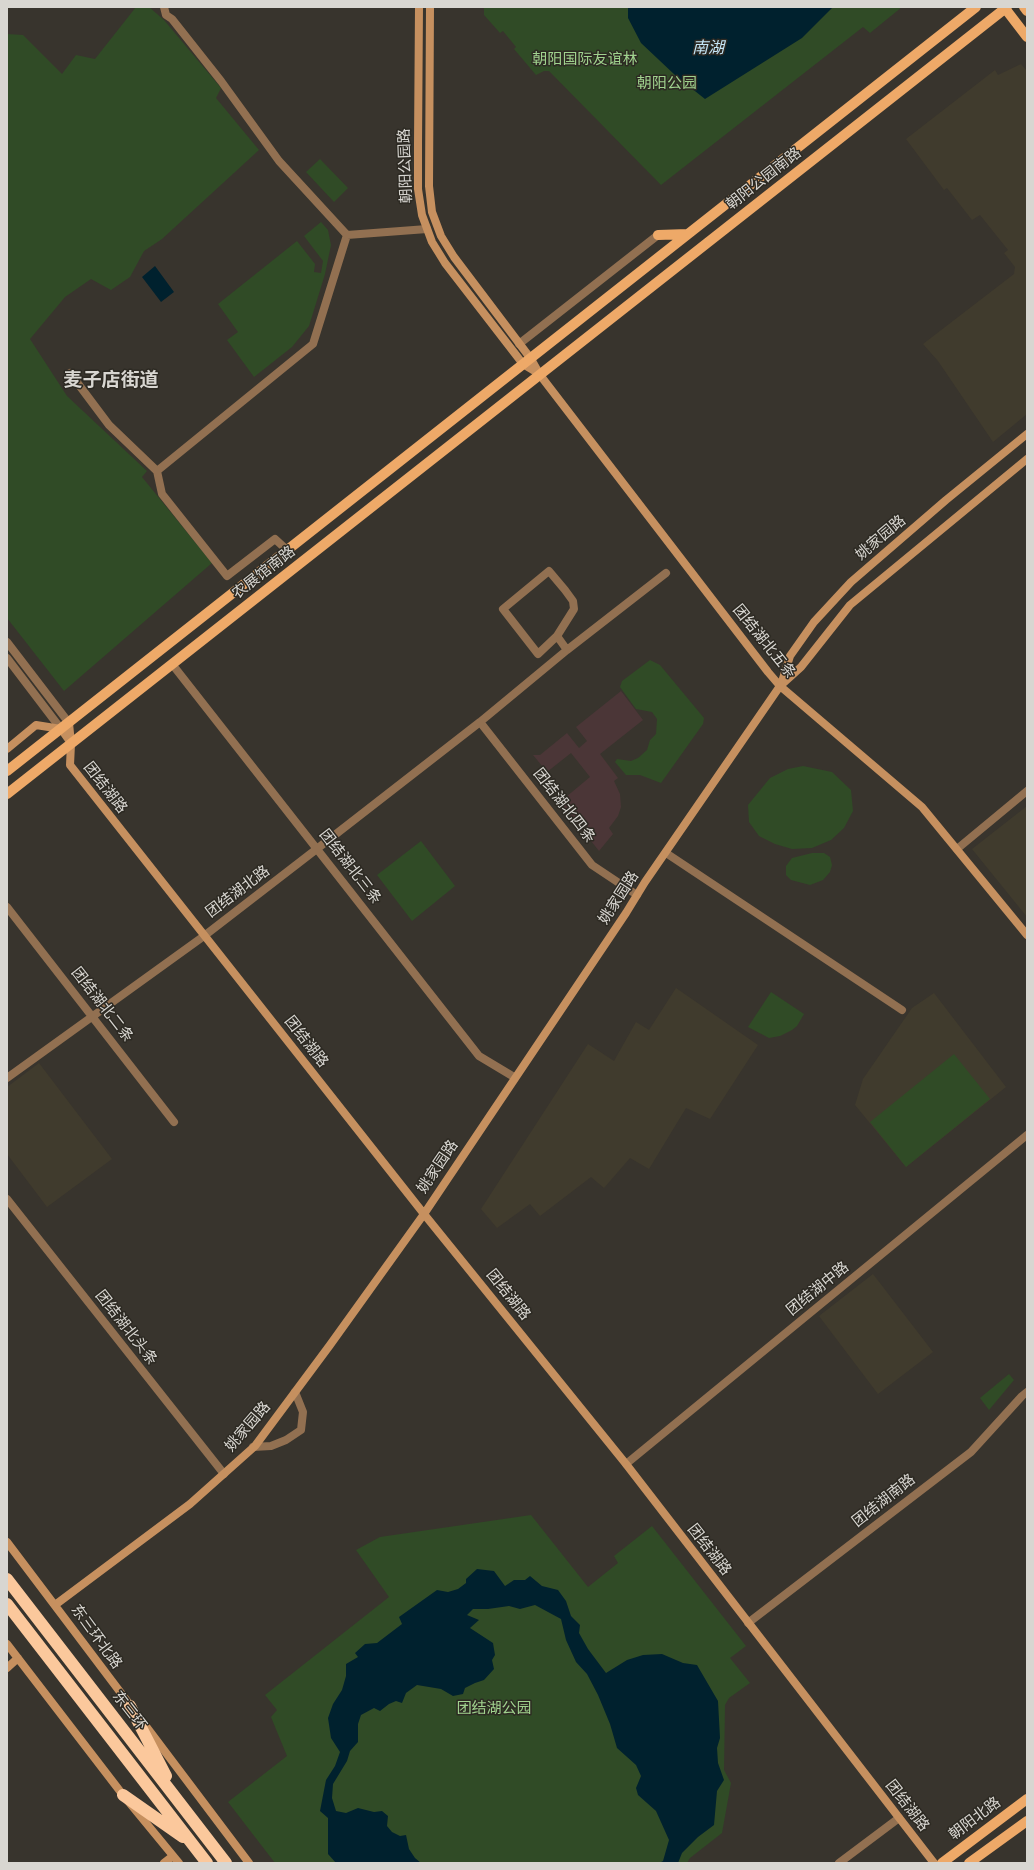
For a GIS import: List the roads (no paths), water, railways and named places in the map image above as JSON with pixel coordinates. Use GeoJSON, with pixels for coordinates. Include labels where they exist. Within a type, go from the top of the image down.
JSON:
{"type":"FeatureCollection","features":[{"type":"Feature","properties":{"kind":"highway","name":"东三环"},"geometry":{"type":"LineString","coordinates":[[7,1579],[225,1860]]}},
{"type":"Feature","properties":{"kind":"highway","name":"东三环"},"geometry":{"type":"LineString","coordinates":[[7,1604],[207,1863]]}},
{"type":"Feature","properties":{"kind":"highway"},"geometry":{"type":"LineString","coordinates":[[130,1706],[181,1804]]}},
{"type":"Feature","properties":{"kind":"highway"},"geometry":{"type":"LineString","coordinates":[[123,1795],[192,1843]]}},
{"type":"Feature","properties":{"kind":"main road","name":"朝阳公园南路"},"geometry":{"type":"LineString","coordinates":[[527,362],[976,7]]}},
{"type":"Feature","properties":{"kind":"main road","name":"朝阳公园南路"},"geometry":{"type":"LineString","coordinates":[[540,375],[1006,7]]}},
{"type":"Feature","properties":{"kind":"main road"},"geometry":{"type":"LineString","coordinates":[[1006,7],[1027,37]]}},
{"type":"Feature","properties":{"kind":"main road"},"geometry":{"type":"LineString","coordinates":[[1024,7],[1027,11]]}},
{"type":"Feature","properties":{"kind":"main road"},"geometry":{"type":"LineString","coordinates":[[658,235],[688,234]]}},
{"type":"Feature","properties":{"kind":"main road","name":"农展馆南路"},"geometry":{"type":"LineString","coordinates":[[7,771],[527,362]]}},
{"type":"Feature","properties":{"kind":"main road","name":"农展馆南路"},"geometry":{"type":"LineString","coordinates":[[7,794],[540,375]]}},
{"type":"Feature","properties":{"kind":"main road","name":"朝阳北路"},"geometry":{"type":"LineString","coordinates":[[942,1863],[1027,1799]]}},
{"type":"Feature","properties":{"kind":"main road"},"geometry":{"type":"LineString","coordinates":[[969,1863],[1027,1821]]}},
{"type":"Feature","properties":{"kind":"street","name":"朝阳公园路"},"geometry":{"type":"LineString","coordinates":[[419,7],[418,189],[422,215],[432,242],[445,263],[527,362]]}},
{"type":"Feature","properties":{"kind":"street","name":"朝阳公园路"},"geometry":{"type":"LineString","coordinates":[[430,7],[428,163],[432,212],[441,236],[454,257],[519,344],[527,362]]}},
{"type":"Feature","properties":{"kind":"street"},"geometry":{"type":"LineString","coordinates":[[165,11],[220,80],[279,161],[347,235]]}},
{"type":"Feature","properties":{"kind":"street"},"geometry":{"type":"LineString","coordinates":[[347,235],[427,229]]}},
{"type":"Feature","properties":{"kind":"street"},"geometry":{"type":"LineString","coordinates":[[157,471],[313,344],[347,235]]}},
{"type":"Feature","properties":{"kind":"street"},"geometry":{"type":"LineString","coordinates":[[519,344],[658,235]]}},
{"type":"Feature","properties":{"kind":"street","name":"团结湖北五条"},"geometry":{"type":"LineString","coordinates":[[527,362],[540,375],[780,686],[922,807],[1027,934]]}},
{"type":"Feature","properties":{"kind":"street"},"geometry":{"type":"LineString","coordinates":[[70,373],[109,424],[157,471],[162,494],[227,576],[275,538],[287,550]]}},
{"type":"Feature","properties":{"kind":"street","name":"姚家园路"},"geometry":{"type":"LineString","coordinates":[[780,686],[790,656],[814,622],[851,582],[946,500],[1027,434]]}},
{"type":"Feature","properties":{"kind":"street","name":"姚家园路"},"geometry":{"type":"LineString","coordinates":[[55,1605],[190,1504],[253,1447],[295,1392],[424,1214],[637,894],[780,686],[801,667],[850,605],[1027,459]]}},
{"type":"Feature","properties":{"kind":"street"},"geometry":{"type":"LineString","coordinates":[[549,572],[565,590],[573,602],[574,609],[556,636],[538,654],[503,609],[549,572]]}},
{"type":"Feature","properties":{"kind":"street","name":"团结湖北路"},"geometry":{"type":"LineString","coordinates":[[7,1078],[204,936],[480,722],[567,650],[666,573]]}},
{"type":"Feature","properties":{"kind":"street"},"geometry":{"type":"LineString","coordinates":[[556,636],[567,650]]}},
{"type":"Feature","properties":{"kind":"street"},"geometry":{"type":"LineString","coordinates":[[7,642],[65,726]]}},
{"type":"Feature","properties":{"kind":"street"},"geometry":{"type":"LineString","coordinates":[[7,658],[65,726]]}},
{"type":"Feature","properties":{"kind":"street","name":"团结湖北三条"},"geometry":{"type":"LineString","coordinates":[[172,664],[318,848],[479,1056],[514,1077]]}},
{"type":"Feature","properties":{"kind":"street","name":"团结湖北四条"},"geometry":{"type":"LineString","coordinates":[[480,722],[592,865],[637,894]]}},
{"type":"Feature","properties":{"kind":"street"},"geometry":{"type":"LineString","coordinates":[[7,748],[36,725],[65,726]]}},
{"type":"Feature","properties":{"kind":"street","name":"团结湖路"},"geometry":{"type":"LineString","coordinates":[[65,726],[71,744],[70,765],[424,1214],[626,1464],[934,1863]]}},
{"type":"Feature","properties":{"kind":"street"},"geometry":{"type":"LineString","coordinates":[[957,849],[1027,791]]}},
{"type":"Feature","properties":{"kind":"street"},"geometry":{"type":"LineString","coordinates":[[666,853],[902,1010]]}},
{"type":"Feature","properties":{"kind":"street","name":"团结湖北二条"},"geometry":{"type":"LineString","coordinates":[[7,907],[174,1122]]}},
{"type":"Feature","properties":{"kind":"street","name":"团结湖中路"},"geometry":{"type":"LineString","coordinates":[[626,1464],[1027,1135]]}},
{"type":"Feature","properties":{"kind":"street","name":"团结湖北头条"},"geometry":{"type":"LineString","coordinates":[[7,1199],[224,1474]]}},
{"type":"Feature","properties":{"kind":"street"},"geometry":{"type":"LineString","coordinates":[[253,1447],[271,1446],[286,1440],[301,1430],[303,1412],[295,1392]]}},
{"type":"Feature","properties":{"kind":"street","name":"团结湖南路"},"geometry":{"type":"LineString","coordinates":[[748,1623],[971,1452],[1027,1392]]}},
{"type":"Feature","properties":{"kind":"street","name":"东三环北路"},"geometry":{"type":"LineString","coordinates":[[7,1542],[249,1863]]}},
{"type":"Feature","properties":{"kind":"street"},"geometry":{"type":"LineString","coordinates":[[7,1644],[123,1795],[176,1860],[164,1863]]}},
{"type":"Feature","properties":{"kind":"street"},"geometry":{"type":"LineString","coordinates":[[7,1668],[18,1658]]}},
{"type":"Feature","properties":{"kind":"street"},"geometry":{"type":"LineString","coordinates":[[839,1863],[899,1818]]}},
{"type":"Feature","properties":{"kind":"water","name":"南湖"},"geometry":{"type":"Polygon","coordinates":[[[628,7],[833,7],[802,38],[705,99],[676,76],[641,43],[628,18],[628,7]]]}},
{"type":"Feature","properties":{"kind":"water"},"geometry":{"type":"Polygon","coordinates":[[[155,266],[174,292],[161,302],[142,277],[155,266]]]}},
{"type":"Feature","properties":{"kind":"water"},"geometry":{"type":"Polygon","coordinates":[[[477,1569],[494,1571],[505,1586],[514,1580],[525,1580],[530,1576],[542,1586],[558,1590],[566,1601],[571,1616],[580,1625],[579,1633],[588,1649],[606,1673],[627,1660],[643,1655],[662,1654],[683,1663],[697,1665],[718,1701],[720,1738],[717,1748],[718,1763],[724,1780],[717,1791],[714,1825],[698,1837],[682,1853],[678,1863],[659,1863],[663,1861],[669,1840],[656,1811],[638,1795],[636,1788],[641,1776],[636,1765],[617,1748],[610,1724],[598,1695],[587,1674],[576,1662],[566,1640],[561,1619],[535,1605],[520,1609],[509,1606],[488,1609],[473,1609],[467,1615],[479,1620],[470,1628],[493,1643],[495,1655],[492,1660],[494,1669],[484,1680],[465,1688],[463,1694],[453,1696],[441,1689],[417,1685],[406,1693],[402,1703],[396,1701],[380,1711],[374,1708],[361,1715],[358,1724],[358,1742],[350,1751],[347,1761],[333,1784],[332,1798],[336,1811],[346,1813],[358,1808],[374,1812],[382,1811],[388,1816],[387,1826],[392,1832],[400,1836],[406,1835],[409,1849],[415,1858],[421,1863],[336,1863],[328,1854],[328,1818],[320,1811],[326,1780],[335,1766],[340,1752],[331,1738],[328,1718],[333,1704],[342,1690],[346,1676],[346,1664],[358,1657],[355,1653],[365,1644],[377,1643],[402,1624],[399,1617],[437,1590],[448,1592],[458,1589],[466,1583],[466,1579],[477,1569]]]}},
{"type":"Feature","properties":{"kind":"district","name":"麦子店街道"},"geometry":{"type":"Point","coordinates":[111,381]}},
{"type":"Feature","properties":{"kind":"park label","name":"朝阳国际友谊林"},"geometry":{"type":"Point","coordinates":[585,60]}},
{"type":"Feature","properties":{"kind":"park label","name":"朝阳公园"},"geometry":{"type":"Point","coordinates":[667,84]}},
{"type":"Feature","properties":{"kind":"park label","name":"团结湖公园"},"geometry":{"type":"Point","coordinates":[494,1709]}}]}
